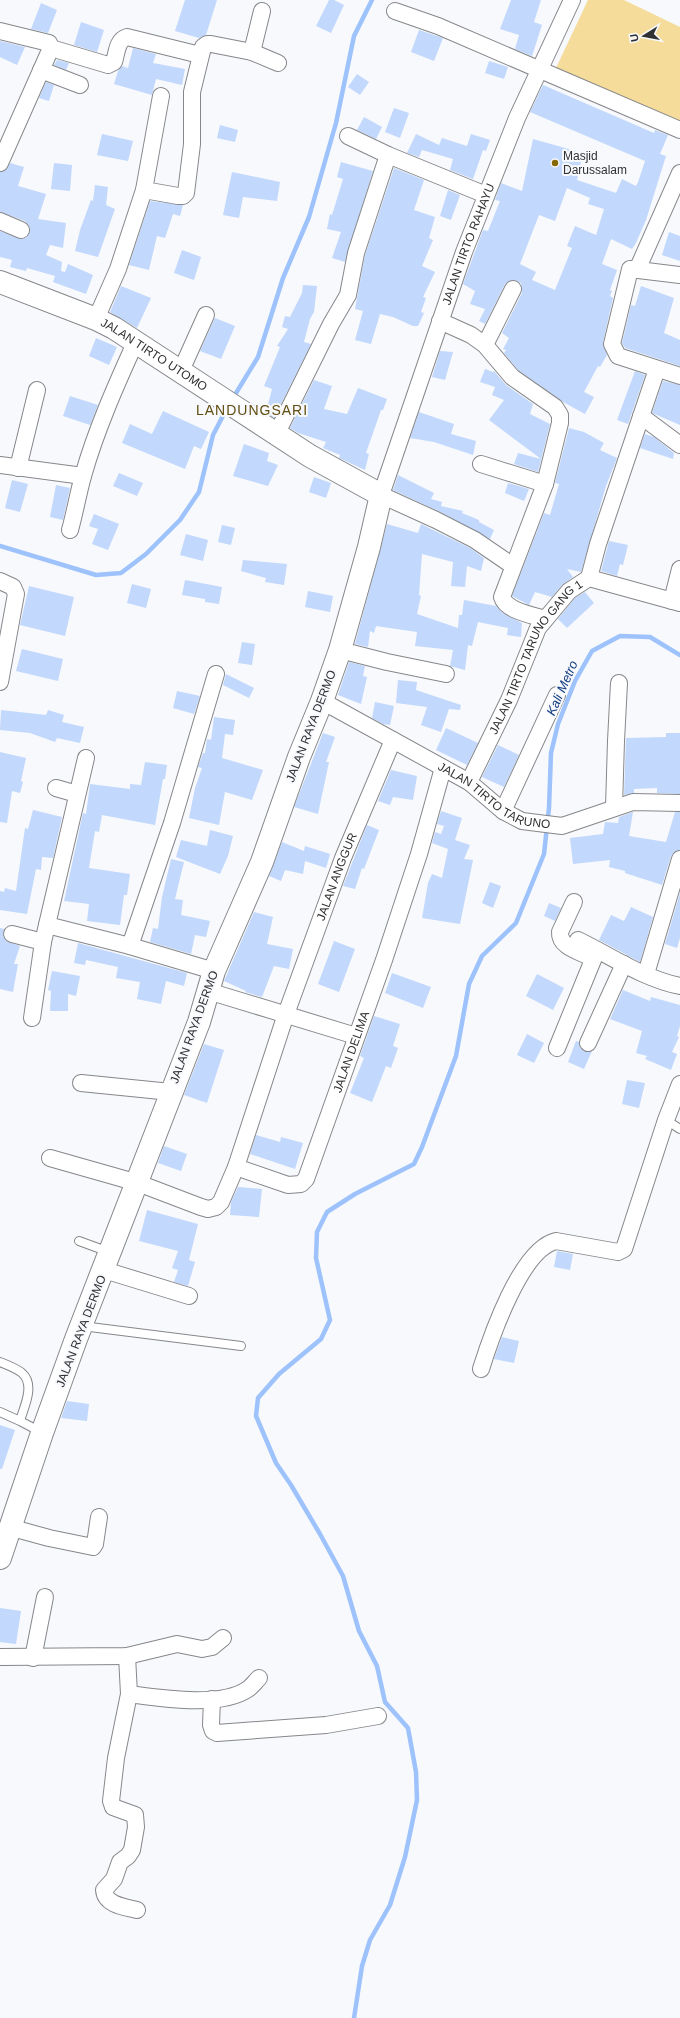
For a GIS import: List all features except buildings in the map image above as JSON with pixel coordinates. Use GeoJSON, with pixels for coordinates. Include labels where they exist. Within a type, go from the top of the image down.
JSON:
{"type":"FeatureCollection","features":[{"type":"Feature","properties":{"kind":"street","name":"JALAN TIRTO RAHAYU"},"geometry":{"type":"LineString","coordinates":[[381,495],[411,403],[464,252],[517,118],[572,0]]}},
{"type":"Feature","properties":{"kind":"street"},"geometry":{"type":"LineString","coordinates":[[395,10],[438,26],[539,71],[680,130]]}},
{"type":"Feature","properties":{"kind":"street"},"geometry":{"type":"LineString","coordinates":[[252,52],[262,11]]}},
{"type":"Feature","properties":{"kind":"street"},"geometry":{"type":"LineString","coordinates":[[0,30],[49,43],[51,48],[108,65],[114,62],[119,43],[122,38],[127,37],[200,55]]}},
{"type":"Feature","properties":{"kind":"street"},"geometry":{"type":"LineString","coordinates":[[144,190],[178,196],[183,196],[186,193],[192,144],[192,92],[202,47],[207,44],[252,52],[278,63]]}},
{"type":"Feature","properties":{"kind":"street"},"geometry":{"type":"LineString","coordinates":[[0,163],[51,48]]}},
{"type":"Feature","properties":{"kind":"street"},"geometry":{"type":"LineString","coordinates":[[41,70],[80,84]]}},
{"type":"Feature","properties":{"kind":"street"},"geometry":{"type":"LineString","coordinates":[[96,319],[118,269],[144,190],[161,96]]}},
{"type":"Feature","properties":{"kind":"street"},"geometry":{"type":"LineString","coordinates":[[348,136],[388,155],[486,195]]}},
{"type":"Feature","properties":{"kind":"street"},"geometry":{"type":"LineString","coordinates":[[276,435],[331,324],[348,295],[356,253],[388,155]]}},
{"type":"Feature","properties":{"kind":"street"},"geometry":{"type":"LineString","coordinates":[[637,270],[680,173]]}},
{"type":"Feature","properties":{"kind":"street"},"geometry":{"type":"LineString","coordinates":[[0,221],[21,230]]}},
{"type":"Feature","properties":{"kind":"street"},"geometry":{"type":"LineString","coordinates":[[680,275],[630,269],[612,344],[618,356],[680,376]]}},
{"type":"Feature","properties":{"kind":"street","name":"JALAN TIRTO UTOMO"},"geometry":{"type":"LineString","coordinates":[[0,282],[96,319],[136,341],[223,401],[276,435],[310,456],[381,495]]}},
{"type":"Feature","properties":{"kind":"street"},"geometry":{"type":"LineString","coordinates":[[485,345],[513,289]]}},
{"type":"Feature","properties":{"kind":"street"},"geometry":{"type":"LineString","coordinates":[[180,372],[206,315]]}},
{"type":"Feature","properties":{"kind":"street"},"geometry":{"type":"LineString","coordinates":[[440,321],[471,335],[485,345],[512,377],[555,407],[560,415],[560,423],[545,484],[503,593],[503,600],[511,607],[545,619]]}},
{"type":"Feature","properties":{"kind":"street"},"geometry":{"type":"LineString","coordinates":[[70,530],[83,476],[112,396],[136,341]]}},
{"type":"Feature","properties":{"kind":"street"},"geometry":{"type":"LineString","coordinates":[[589,578],[657,369]]}},
{"type":"Feature","properties":{"kind":"street"},"geometry":{"type":"LineString","coordinates":[[18,468],[37,390]]}},
{"type":"Feature","properties":{"kind":"street"},"geometry":{"type":"LineString","coordinates":[[641,416],[680,445]]}},
{"type":"Feature","properties":{"kind":"street"},"geometry":{"type":"LineString","coordinates":[[481,464],[545,484]]}},
{"type":"Feature","properties":{"kind":"street"},"geometry":{"type":"LineString","coordinates":[[0,465],[83,476]]}},
{"type":"Feature","properties":{"kind":"street"},"geometry":{"type":"LineString","coordinates":[[381,495],[436,520],[468,537],[513,566]]}},
{"type":"Feature","properties":{"kind":"street","name":"JALAN RAYA DERMO"},"geometry":{"type":"LineString","coordinates":[[0,1558],[42,1433],[194,1034],[211,981],[262,862],[299,757],[322,701],[340,650],[369,547],[381,495]]}},
{"type":"Feature","properties":{"kind":"street"},"geometry":{"type":"LineString","coordinates":[[676,602],[680,569]]}},
{"type":"Feature","properties":{"kind":"street","name":"JALAN TIRTO TARUNO GANG 1"},"geometry":{"type":"LineString","coordinates":[[469,782],[509,700],[538,628],[569,591],[589,578],[676,602]]}},
{"type":"Feature","properties":{"kind":"street"},"geometry":{"type":"LineString","coordinates":[[0,581],[13,587],[16,594],[0,682]]}},
{"type":"Feature","properties":{"kind":"street"},"geometry":{"type":"LineString","coordinates":[[340,650],[387,662],[446,674]]}},
{"type":"Feature","properties":{"kind":"street"},"geometry":{"type":"LineString","coordinates":[[130,946],[172,823],[216,674]]}},
{"type":"Feature","properties":{"kind":"street"},"geometry":{"type":"LineString","coordinates":[[614,807],[619,683]]}},
{"type":"Feature","properties":{"kind":"street"},"geometry":{"type":"LineString","coordinates":[[503,811],[557,695]]}},
{"type":"Feature","properties":{"kind":"street","name":"JALAN TIRTO TARUNO"},"geometry":{"type":"LineString","coordinates":[[322,701],[469,782],[503,811],[522,821],[562,826],[582,820],[614,807],[633,802],[680,803]]}},
{"type":"Feature","properties":{"kind":"street","name":"JALAN ANGGUR"},"geometry":{"type":"LineString","coordinates":[[138,1183],[201,1207],[216,1207],[221,1202],[236,1167],[286,1014],[343,858],[393,740]]}},
{"type":"Feature","properties":{"kind":"street"},"geometry":{"type":"LineString","coordinates":[[32,1018],[43,942],[86,758]]}},
{"type":"Feature","properties":{"kind":"street","name":"JALAN DELIMA"},"geometry":{"type":"LineString","coordinates":[[236,1167],[288,1185],[301,1184],[306,1179],[349,1058],[418,854],[443,768]]}},
{"type":"Feature","properties":{"kind":"street"},"geometry":{"type":"LineString","coordinates":[[56,788],[77,794]]}},
{"type":"Feature","properties":{"kind":"street"},"geometry":{"type":"LineString","coordinates":[[646,974],[680,859]]}},
{"type":"Feature","properties":{"kind":"street"},"geometry":{"type":"LineString","coordinates":[[574,902],[560,932],[561,941],[624,964],[670,984],[680,986]]}},
{"type":"Feature","properties":{"kind":"street"},"geometry":{"type":"LineString","coordinates":[[47,925],[130,946],[286,1014],[356,1036]]}},
{"type":"Feature","properties":{"kind":"street"},"geometry":{"type":"LineString","coordinates":[[12,934],[43,942]]}},
{"type":"Feature","properties":{"kind":"street"},"geometry":{"type":"LineString","coordinates":[[578,940],[595,954]]}},
{"type":"Feature","properties":{"kind":"street"},"geometry":{"type":"LineString","coordinates":[[557,1048],[595,954]]}},
{"type":"Feature","properties":{"kind":"street"},"geometry":{"type":"LineString","coordinates":[[588,1043],[624,964]]}},
{"type":"Feature","properties":{"kind":"street"},"geometry":{"type":"LineString","coordinates":[[81,1083],[171,1092]]}},
{"type":"Feature","properties":{"kind":"street"},"geometry":{"type":"LineString","coordinates":[[481,1369],[505,1302],[538,1252],[547,1244],[556,1241],[618,1252],[624,1249],[666,1120],[680,1084]]}},
{"type":"Feature","properties":{"kind":"street"},"geometry":{"type":"LineString","coordinates":[[50,1158],[138,1183]]}},
{"type":"Feature","properties":{"kind":"street"},"geometry":{"type":"LineString","coordinates":[[107,1261],[189,1296]]}},
{"type":"Feature","properties":{"kind":"street"},"geometry":{"type":"LineString","coordinates":[[10,1527],[49,1538],[93,1547],[95,1544],[99,1517]]}},
{"type":"Feature","properties":{"kind":"street"},"geometry":{"type":"LineString","coordinates":[[33,1658],[45,1597]]}},
{"type":"Feature","properties":{"kind":"street"},"geometry":{"type":"LineString","coordinates":[[0,1657],[33,1658],[127,1656],[177,1644],[202,1649],[212,1647],[222,1638]]}},
{"type":"Feature","properties":{"kind":"street"},"geometry":{"type":"LineString","coordinates":[[127,1656],[129,1694],[116,1758],[111,1801],[113,1807],[135,1815],[136,1827],[132,1850],[128,1856],[120,1862],[114,1879],[104,1890],[104,1892],[107,1898],[114,1904],[137,1910]]}},
{"type":"Feature","properties":{"kind":"street"},"geometry":{"type":"LineString","coordinates":[[129,1694],[183,1701],[212,1699],[239,1694],[248,1689],[259,1678]]}},
{"type":"Feature","properties":{"kind":"street"},"geometry":{"type":"LineString","coordinates":[[212,1699],[211,1725],[213,1732],[217,1733],[326,1725],[378,1716]]}},
{"type":"Feature","properties":{"kind":"lane"},"geometry":{"type":"LineString","coordinates":[[666,1120],[680,1129]]}},
{"type":"Feature","properties":{"kind":"lane"},"geometry":{"type":"LineString","coordinates":[[79,1241],[107,1261]]}},
{"type":"Feature","properties":{"kind":"lane"},"geometry":{"type":"LineString","coordinates":[[82,1326],[241,1346]]}},
{"type":"Feature","properties":{"kind":"lane"},"geometry":{"type":"LineString","coordinates":[[0,1362],[22,1373],[26,1378],[28,1391],[20,1421]]}},
{"type":"Feature","properties":{"kind":"lane"},"geometry":{"type":"LineString","coordinates":[[0,1412],[42,1433]]}},
{"type":"Feature","properties":{"kind":"shaded area"},"geometry":{"type":"Polygon","coordinates":[[[588,0],[624,0],[680,27],[680,123],[556,68],[588,0]]]}},
{"type":"Feature","properties":{"kind":"waterway"},"geometry":{"type":"LineString","coordinates":[[233,398],[258,357],[283,278],[309,217],[336,123],[354,36],[372,0]]}},
{"type":"Feature","properties":{"kind":"waterway"},"geometry":{"type":"LineString","coordinates":[[0,546],[96,575],[121,573],[146,554],[180,520],[199,492],[213,435],[227,408]]}},
{"type":"Feature","properties":{"kind":"waterway","name":"Kali Metro"},"geometry":{"type":"LineString","coordinates":[[354,2018],[362,1966],[370,1940],[390,1905],[405,1857],[417,1800],[416,1772],[408,1728],[385,1702],[377,1666],[359,1631],[343,1576],[291,1485],[276,1463],[256,1416],[258,1398],[279,1374],[321,1339],[330,1320],[316,1258],[317,1232],[327,1212],[355,1194],[414,1164],[422,1147],[456,1056],[469,984],[482,956],[516,923],[544,854],[549,808],[551,753],[558,724],[575,681],[592,651],[620,636],[650,637],[680,655]]}},
{"type":"Feature","properties":{"kind":"place","name":"Masjid Darussalam"},"geometry":{"type":"Point","coordinates":[555,163]}},
{"type":"Feature","properties":{"kind":"district","name":"LANDUNGSARI"},"geometry":{"type":"Point","coordinates":[252,410]}}]}
